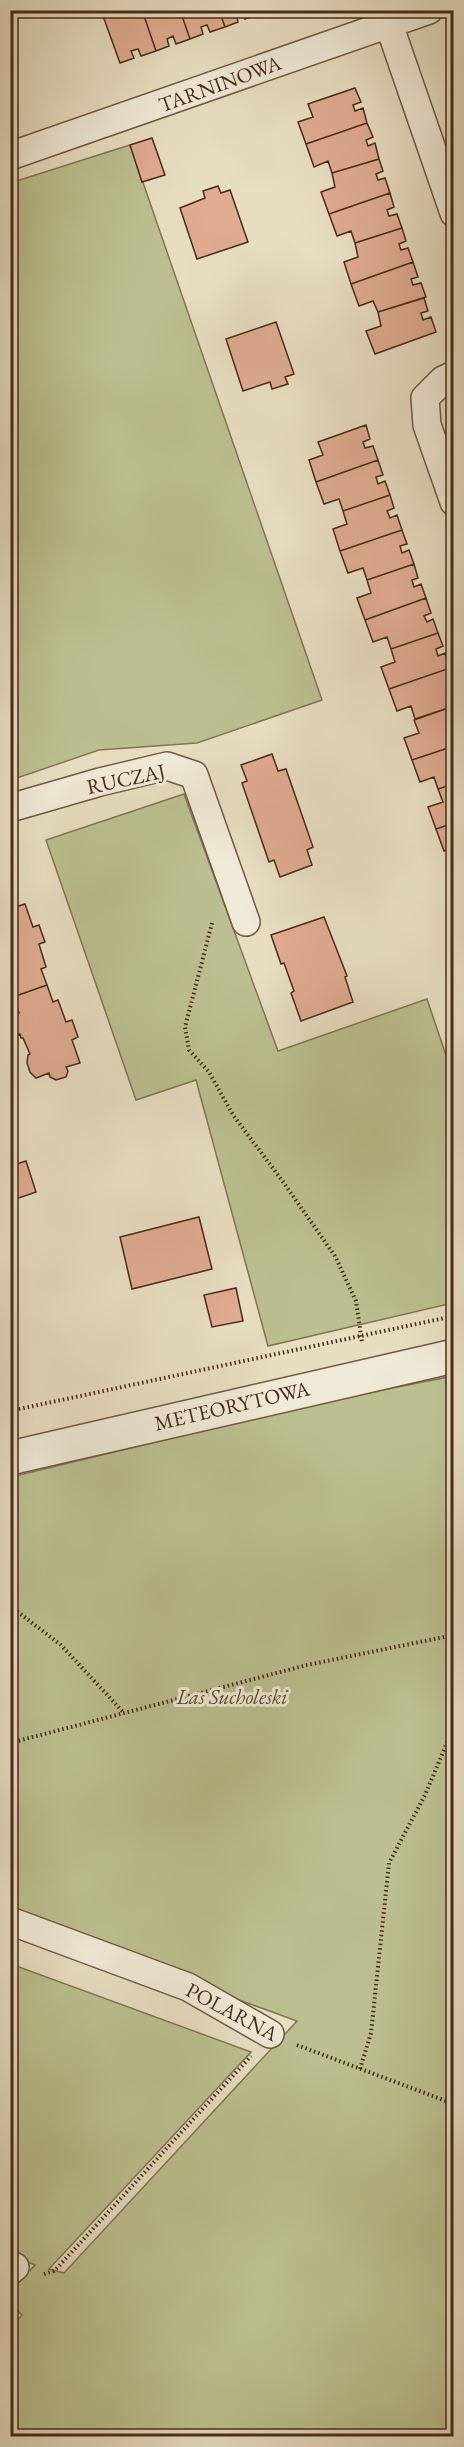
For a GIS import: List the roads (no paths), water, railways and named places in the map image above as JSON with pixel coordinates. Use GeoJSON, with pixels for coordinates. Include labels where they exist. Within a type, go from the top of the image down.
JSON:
{"type":"FeatureCollection","features":[{"type":"Feature","properties":{"kind":"street","name":"TARNINOWA"},"geometry":{"type":"LineString","coordinates":[[10,156],[386,17],[429,10]]}},
{"type":"Feature","properties":{"kind":"street"},"geometry":{"type":"LineString","coordinates":[[386,17],[453,213]]}},
{"type":"Feature","properties":{"kind":"street"},"geometry":{"type":"LineString","coordinates":[[453,375],[443,380],[425,398],[427,424],[453,502]]}},
{"type":"Feature","properties":{"kind":"street","name":"RUCZAJ"},"geometry":{"type":"LineString","coordinates":[[10,808],[100,782],[167,766],[194,775],[246,922]]}},
{"type":"Feature","properties":{"kind":"street","name":"METEORYTOWA"},"geometry":{"type":"LineString","coordinates":[[10,1458],[453,1356]]}},
{"type":"Feature","properties":{"kind":"street","name":"POLARNA"},"geometry":{"type":"LineString","coordinates":[[10,1921],[188,1987],[270,2034]]}},
{"type":"Feature","properties":{"kind":"park label","name":"Las Sucholeski"},"geometry":{"type":"Point","coordinates":[232,1697]}}]}
